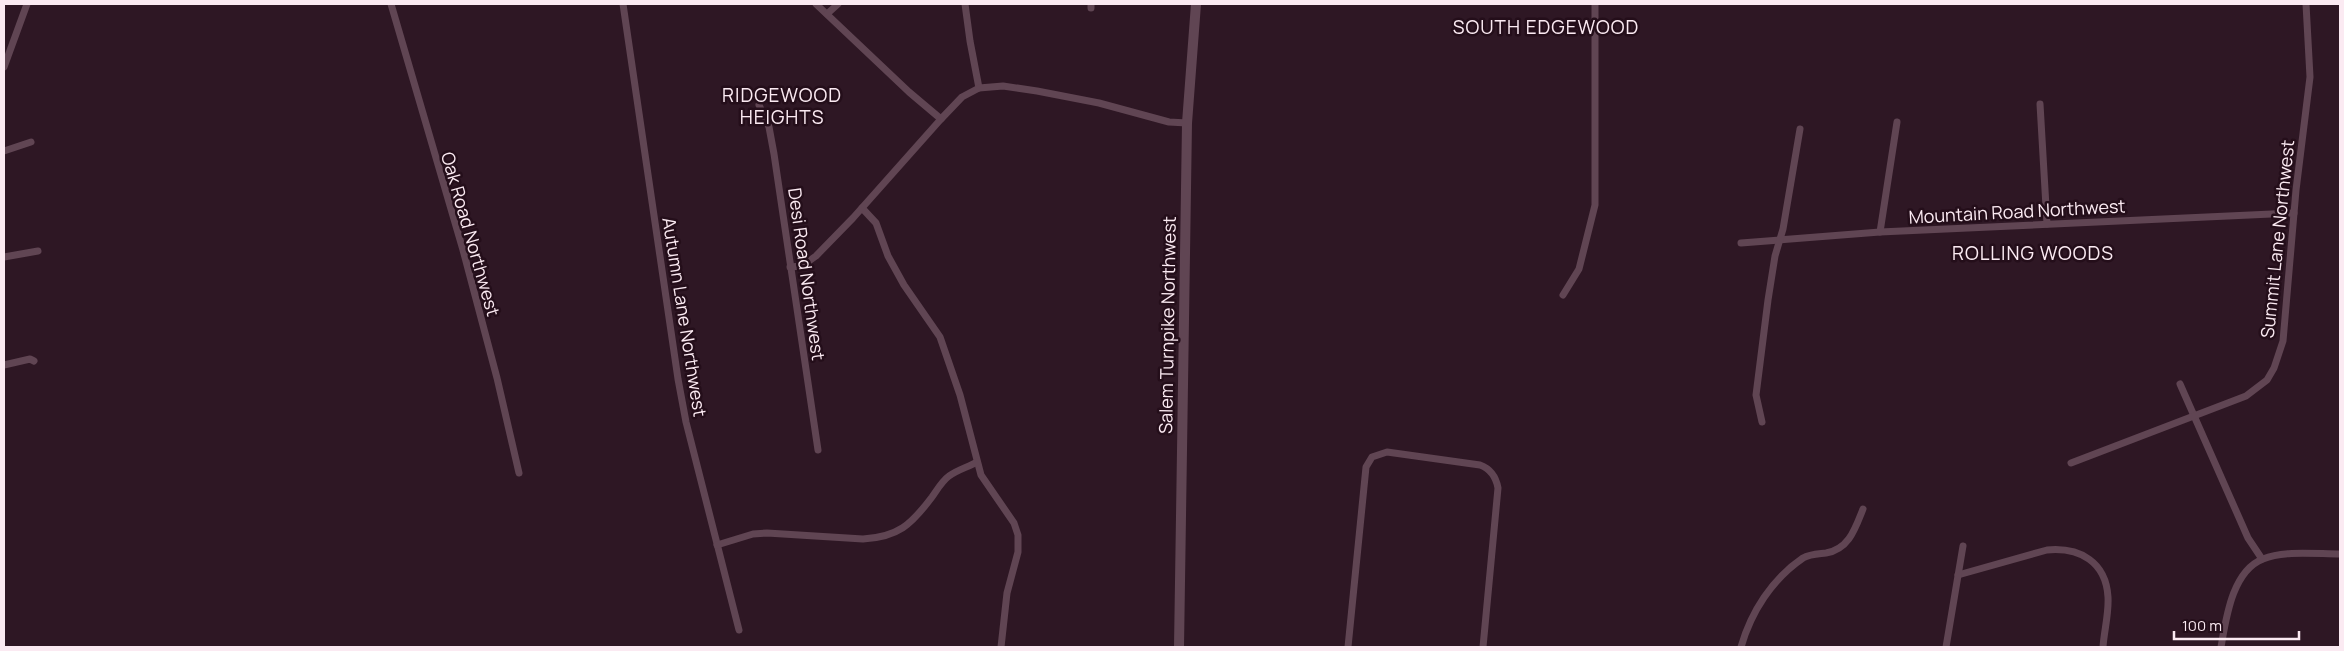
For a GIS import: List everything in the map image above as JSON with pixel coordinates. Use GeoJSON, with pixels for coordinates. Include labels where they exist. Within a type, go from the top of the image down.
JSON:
{"type":"FeatureCollection","features":[{"type":"Feature","properties":{"kind":"street"},"geometry":{"type":"LineString","coordinates":[[4,65],[27,4]]}},
{"type":"Feature","properties":{"kind":"street","name":"Oak Road Northwest"},"geometry":{"type":"LineString","coordinates":[[390,4],[462,250],[497,378],[519,473]]}},
{"type":"Feature","properties":{"kind":"street","name":"Autumn Lane Northwest"},"geometry":{"type":"LineString","coordinates":[[623,4],[678,379],[686,422],[739,630]]}},
{"type":"Feature","properties":{"kind":"street"},"geometry":{"type":"LineString","coordinates":[[816,4],[909,92],[941,119]]}},
{"type":"Feature","properties":{"kind":"street"},"geometry":{"type":"LineString","coordinates":[[827,14],[838,4]]}},
{"type":"Feature","properties":{"kind":"street"},"geometry":{"type":"LineString","coordinates":[[965,4],[979,88]]}},
{"type":"Feature","properties":{"kind":"street","name":"Salem Turnpike Northwest"},"geometry":{"type":"LineString","coordinates":[[1178,647],[1187,124],[1196,4]]}},
{"type":"Feature","properties":{"kind":"street"},"geometry":{"type":"LineString","coordinates":[[1563,295],[1579,268],[1595,205],[1595,4]]}},
{"type":"Feature","properties":{"kind":"street","name":"Summit Lane Northwest"},"geometry":{"type":"LineString","coordinates":[[2071,463],[2256,390],[2267,380],[2274,368],[2283,342],[2294,213],[2310,77],[2306,4]]}},
{"type":"Feature","properties":{"kind":"street"},"geometry":{"type":"LineString","coordinates":[[790,267],[802,266],[808,263],[862,208],[962,97],[979,88],[1003,86],[1038,91],[1099,102],[1169,122],[1187,124]]}},
{"type":"Feature","properties":{"kind":"street"},"geometry":{"type":"LineString","coordinates":[[2040,104],[2047,224]]}},
{"type":"Feature","properties":{"kind":"street","name":"Desi Road Northwest"},"geometry":{"type":"LineString","coordinates":[[759,105],[765,116],[771,136],[818,450]]}},
{"type":"Feature","properties":{"kind":"street"},"geometry":{"type":"LineString","coordinates":[[1880,232],[1897,122]]}},
{"type":"Feature","properties":{"kind":"street"},"geometry":{"type":"LineString","coordinates":[[1762,422],[1756,395],[1775,256],[1780,240],[1800,129]]}},
{"type":"Feature","properties":{"kind":"street"},"geometry":{"type":"LineString","coordinates":[[4,151],[31,142]]}},
{"type":"Feature","properties":{"kind":"street"},"geometry":{"type":"LineString","coordinates":[[862,208],[876,223],[888,256],[904,285],[940,337],[960,395],[977,462],[987,486],[1014,523],[1019,540],[1017,557],[1007,593],[1001,647]]}},
{"type":"Feature","properties":{"kind":"street","name":"Mountain Road Northwest"},"geometry":{"type":"LineString","coordinates":[[1741,243],[1880,232],[2294,213]]}},
{"type":"Feature","properties":{"kind":"street"},"geometry":{"type":"LineString","coordinates":[[4,257],[38,250]]}},
{"type":"Feature","properties":{"kind":"street"},"geometry":{"type":"LineString","coordinates":[[4,365],[30,359],[34,361]]}},
{"type":"Feature","properties":{"kind":"street"},"geometry":{"type":"LineString","coordinates":[[2180,384],[2248,538],[2262,559]]}},
{"type":"Feature","properties":{"kind":"street"},"geometry":{"type":"LineString","coordinates":[[1348,647],[1365,470],[1372,457],[1382,452],[1485,467],[1491,472],[1497,485],[1483,647]]}},
{"type":"Feature","properties":{"kind":"street"},"geometry":{"type":"LineString","coordinates":[[717,544],[753,534],[767,533],[863,539],[878,538],[894,533],[903,529],[918,515],[949,476],[977,462]]}},
{"type":"Feature","properties":{"kind":"street"},"geometry":{"type":"LineString","coordinates":[[1741,647],[1759,604],[1788,570],[1804,557],[1836,551],[1842,547],[1853,533],[1863,509]]}},
{"type":"Feature","properties":{"kind":"street"},"geometry":{"type":"LineString","coordinates":[[1946,647],[1963,546]]}},
{"type":"Feature","properties":{"kind":"street"},"geometry":{"type":"LineString","coordinates":[[1958,575],[2047,550],[2059,549],[2077,552],[2096,566],[2107,587],[2108,607],[2103,647]]}},
{"type":"Feature","properties":{"kind":"street"},"geometry":{"type":"LineString","coordinates":[[2221,647],[2231,602],[2237,587],[2250,567],[2262,559],[2288,555],[2340,554]]}},
{"type":"Feature","properties":{"kind":"district","name":"SOUTH EDGEWOOD"},"geometry":{"type":"Point","coordinates":[1546,27]}},
{"type":"Feature","properties":{"kind":"district","name":"RIDGEWOOD HEIGHTS"},"geometry":{"type":"Point","coordinates":[782,106]}},
{"type":"Feature","properties":{"kind":"district","name":"ROLLING WOODS"},"geometry":{"type":"Point","coordinates":[2033,253]}}]}
